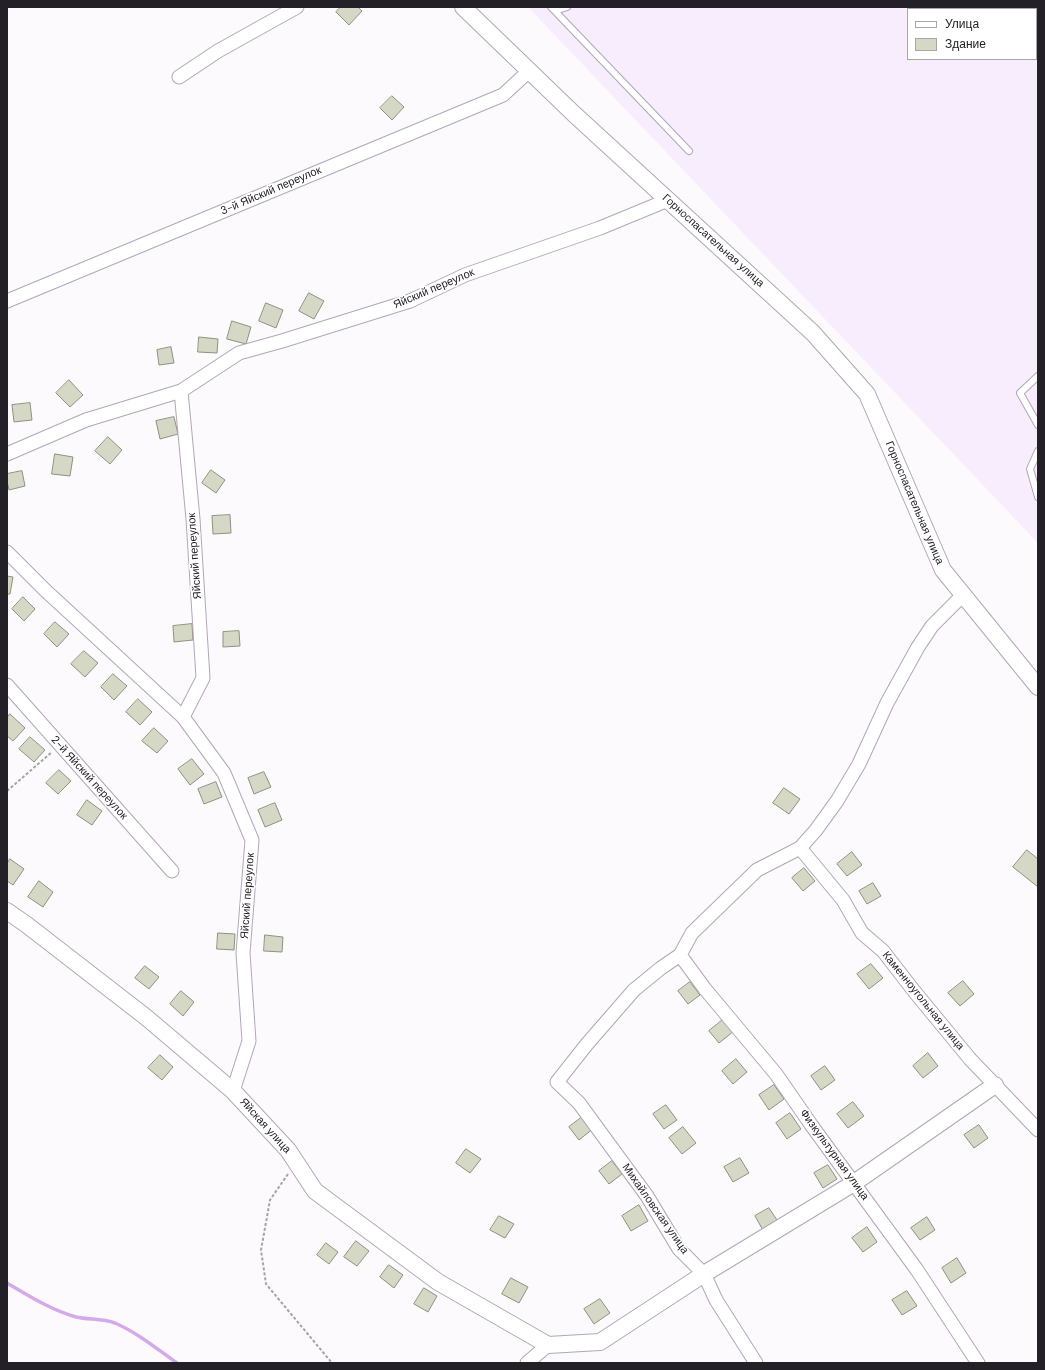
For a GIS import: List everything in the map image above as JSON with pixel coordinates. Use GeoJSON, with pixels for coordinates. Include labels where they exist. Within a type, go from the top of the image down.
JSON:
{"type":"FeatureCollection","features":[{"type":"Feature","properties":{"kind":"street"},"geometry":{"type":"LineString","coordinates":[[179,77],[218,51],[297,7]]}},
{"type":"Feature","properties":{"kind":"street","name":"Горноспасательная улица"},"geometry":{"type":"LineString","coordinates":[[463,7],[574,114],[813,332],[867,394],[943,570],[1038,687]]}},
{"type":"Feature","properties":{"kind":"street","name":"3-й Яйский переулок"},"geometry":{"type":"LineString","coordinates":[[7,301],[503,95],[529,71]]}},
{"type":"Feature","properties":{"kind":"street","name":"Яйский переулок"},"geometry":{"type":"LineString","coordinates":[[7,454],[86,420],[181,391],[239,353],[410,301],[465,275],[600,228],[668,200]]}},
{"type":"Feature","properties":{"kind":"street","name":"Яйский переулок"},"geometry":{"type":"LineString","coordinates":[[181,391],[193,519],[203,678],[183,717]]}},
{"type":"Feature","properties":{"kind":"street","name":"Яйский переулок"},"geometry":{"type":"LineString","coordinates":[[7,552],[46,591],[183,717],[224,773],[252,840],[243,953],[250,1041],[233,1091]]}},
{"type":"Feature","properties":{"kind":"street"},"geometry":{"type":"LineString","coordinates":[[680,955],[692,933],[757,870],[800,848],[816,830],[859,764],[887,703],[918,648],[932,626],[963,595]]}},
{"type":"Feature","properties":{"kind":"street","name":"2-й Яйский переулок"},"geometry":{"type":"LineString","coordinates":[[7,685],[172,871]]}},
{"type":"Feature","properties":{"kind":"street","name":"Каменноугольная улица"},"geometry":{"type":"LineString","coordinates":[[800,848],[843,900],[862,932],[883,951],[970,1059],[1038,1130]]}},
{"type":"Feature","properties":{"kind":"street","name":"Яйская улица"},"geometry":{"type":"LineString","coordinates":[[7,911],[147,1018],[233,1091],[288,1150],[315,1191],[438,1282],[548,1344]]}},
{"type":"Feature","properties":{"kind":"street","name":"Михайловская улица"},"geometry":{"type":"LineString","coordinates":[[680,955],[634,990],[587,1044],[557,1082],[579,1103],[647,1196],[679,1249],[704,1274],[716,1300],[756,1363]]}},
{"type":"Feature","properties":{"kind":"street","name":"Физкультурная улица"},"geometry":{"type":"LineString","coordinates":[[680,955],[776,1074],[917,1270],[978,1363]]}},
{"type":"Feature","properties":{"kind":"street"},"geometry":{"type":"LineString","coordinates":[[527,1363],[548,1344],[600,1342],[704,1274],[854,1183],[995,1085]]}},
{"type":"Feature","properties":{"kind":"lane"},"geometry":{"type":"LineString","coordinates":[[553,9],[567,7]]}},
{"type":"Feature","properties":{"kind":"lane"},"geometry":{"type":"LineString","coordinates":[[553,9],[689,151]]}},
{"type":"Feature","properties":{"kind":"lane"},"geometry":{"type":"LineString","coordinates":[[1038,376],[1020,393],[1038,425]]}},
{"type":"Feature","properties":{"kind":"lane"},"geometry":{"type":"LineString","coordinates":[[1038,451],[1030,469],[1038,497]]}},
{"type":"Feature","properties":{"kind":"path"},"geometry":{"type":"LineString","coordinates":[[7,791],[60,745]]}},
{"type":"Feature","properties":{"kind":"path"},"geometry":{"type":"LineString","coordinates":[[296,1162],[270,1200],[261,1250],[266,1284],[332,1363]]}},
{"type":"Feature","properties":{"kind":"shaded area"},"geometry":{"type":"Polygon","coordinates":[[[528,7],[1038,7],[1038,543],[528,7]]]}},
{"type":"Feature","properties":{"kind":"building"},"geometry":{"type":"Polygon","coordinates":[[[341,7],[358,7],[362,11],[349,25],[336,12],[341,7]]]}},
{"type":"Feature","properties":{"kind":"building"},"geometry":{"type":"Polygon","coordinates":[[[392,96],[404,107],[392,120],[380,108],[392,96]]]}},
{"type":"Feature","properties":{"kind":"building"},"geometry":{"type":"Polygon","coordinates":[[[309,293],[324,301],[314,319],[299,311],[309,293]]]}},
{"type":"Feature","properties":{"kind":"building"},"geometry":{"type":"Polygon","coordinates":[[[266,303],[283,310],[276,328],[259,321],[266,303]]]}},
{"type":"Feature","properties":{"kind":"building"},"geometry":{"type":"Polygon","coordinates":[[[232,321],[251,327],[246,344],[227,339],[232,321]]]}},
{"type":"Feature","properties":{"kind":"building"},"geometry":{"type":"Polygon","coordinates":[[[199,337],[218,339],[217,353],[198,352],[199,337]]]}},
{"type":"Feature","properties":{"kind":"building"},"geometry":{"type":"Polygon","coordinates":[[[171,347],[174,363],[159,365],[157,350],[171,347]]]}},
{"type":"Feature","properties":{"kind":"building"},"geometry":{"type":"Polygon","coordinates":[[[69,380],[83,395],[70,407],[56,393],[69,380]]]}},
{"type":"Feature","properties":{"kind":"building"},"geometry":{"type":"Polygon","coordinates":[[[30,403],[32,420],[14,422],[12,405],[30,403]]]}},
{"type":"Feature","properties":{"kind":"building"},"geometry":{"type":"Polygon","coordinates":[[[174,417],[178,434],[160,439],[156,421],[174,417]]]}},
{"type":"Feature","properties":{"kind":"building"},"geometry":{"type":"Polygon","coordinates":[[[108,437],[122,450],[110,464],[95,451],[108,437]]]}},
{"type":"Feature","properties":{"kind":"building"},"geometry":{"type":"Polygon","coordinates":[[[55,454],[73,457],[70,476],[52,474],[55,454]]]}},
{"type":"Feature","properties":{"kind":"building"},"geometry":{"type":"Polygon","coordinates":[[[211,470],[225,480],[216,493],[202,483],[211,470]]]}},
{"type":"Feature","properties":{"kind":"building"},"geometry":{"type":"Polygon","coordinates":[[[22,471],[25,486],[9,490],[7,474],[22,471]]]}},
{"type":"Feature","properties":{"kind":"building"},"geometry":{"type":"Polygon","coordinates":[[[230,515],[231,533],[213,534],[212,516],[230,515]]]}},
{"type":"Feature","properties":{"kind":"building"},"geometry":{"type":"Polygon","coordinates":[[[7,576],[13,577],[10,594],[7,594],[7,576]]]}},
{"type":"Feature","properties":{"kind":"building"},"geometry":{"type":"Polygon","coordinates":[[[23,597],[35,609],[24,621],[12,609],[23,597]]]}},
{"type":"Feature","properties":{"kind":"building"},"geometry":{"type":"Polygon","coordinates":[[[55,622],[69,634],[57,647],[44,634],[55,622]]]}},
{"type":"Feature","properties":{"kind":"building"},"geometry":{"type":"Polygon","coordinates":[[[192,624],[193,640],[174,642],[173,626],[192,624]]]}},
{"type":"Feature","properties":{"kind":"building"},"geometry":{"type":"Polygon","coordinates":[[[239,631],[240,646],[223,647],[223,632],[239,631]]]}},
{"type":"Feature","properties":{"kind":"building"},"geometry":{"type":"Polygon","coordinates":[[[84,651],[98,663],[85,677],[71,664],[84,651]]]}},
{"type":"Feature","properties":{"kind":"building"},"geometry":{"type":"Polygon","coordinates":[[[113,674],[127,686],[114,700],[101,687],[113,674]]]}},
{"type":"Feature","properties":{"kind":"building"},"geometry":{"type":"Polygon","coordinates":[[[138,699],[152,712],[140,725],[126,712],[138,699]]]}},
{"type":"Feature","properties":{"kind":"building"},"geometry":{"type":"Polygon","coordinates":[[[10,714],[25,728],[13,741],[7,736],[7,718],[10,714]]]}},
{"type":"Feature","properties":{"kind":"building"},"geometry":{"type":"Polygon","coordinates":[[[154,728],[168,741],[157,753],[142,741],[154,728]]]}},
{"type":"Feature","properties":{"kind":"building"},"geometry":{"type":"Polygon","coordinates":[[[30,737],[45,750],[34,762],[19,749],[30,737]]]}},
{"type":"Feature","properties":{"kind":"building"},"geometry":{"type":"Polygon","coordinates":[[[192,759],[204,774],[190,785],[178,769],[192,759]]]}},
{"type":"Feature","properties":{"kind":"building"},"geometry":{"type":"Polygon","coordinates":[[[59,770],[71,781],[58,794],[46,783],[59,770]]]}},
{"type":"Feature","properties":{"kind":"building"},"geometry":{"type":"Polygon","coordinates":[[[264,772],[271,787],[254,794],[248,778],[264,772]]]}},
{"type":"Feature","properties":{"kind":"building"},"geometry":{"type":"Polygon","coordinates":[[[216,782],[222,797],[204,804],[198,789],[216,782]]]}},
{"type":"Feature","properties":{"kind":"building"},"geometry":{"type":"Polygon","coordinates":[[[784,788],[800,799],[789,814],[773,803],[784,788]]]}},
{"type":"Feature","properties":{"kind":"building"},"geometry":{"type":"Polygon","coordinates":[[[87,800],[102,811],[92,825],[77,815],[87,800]]]}},
{"type":"Feature","properties":{"kind":"building"},"geometry":{"type":"Polygon","coordinates":[[[275,803],[282,820],[265,827],[258,810],[275,803]]]}},
{"type":"Feature","properties":{"kind":"building"},"geometry":{"type":"Polygon","coordinates":[[[1027,850],[1038,859],[1038,887],[1013,867],[1027,850]]]}},
{"type":"Feature","properties":{"kind":"building"},"geometry":{"type":"Polygon","coordinates":[[[852,852],[862,865],[847,876],[837,864],[852,852]]]}},
{"type":"Feature","properties":{"kind":"building"},"geometry":{"type":"Polygon","coordinates":[[[10,859],[24,869],[13,885],[7,881],[7,864],[10,859]]]}},
{"type":"Feature","properties":{"kind":"building"},"geometry":{"type":"Polygon","coordinates":[[[804,868],[815,881],[803,891],[792,878],[804,868]]]}},
{"type":"Feature","properties":{"kind":"building"},"geometry":{"type":"Polygon","coordinates":[[[39,881],[53,892],[43,907],[28,897],[39,881]]]}},
{"type":"Feature","properties":{"kind":"building"},"geometry":{"type":"Polygon","coordinates":[[[873,883],[881,896],[867,904],[859,891],[873,883]]]}},
{"type":"Feature","properties":{"kind":"building"},"geometry":{"type":"Polygon","coordinates":[[[218,933],[235,934],[234,950],[217,949],[218,933]]]}},
{"type":"Feature","properties":{"kind":"building"},"geometry":{"type":"Polygon","coordinates":[[[265,935],[283,937],[282,952],[264,951],[265,935]]]}},
{"type":"Feature","properties":{"kind":"building"},"geometry":{"type":"Polygon","coordinates":[[[871,964],[883,978],[869,989],[857,974],[871,964]]]}},
{"type":"Feature","properties":{"kind":"building"},"geometry":{"type":"Polygon","coordinates":[[[145,966],[159,977],[149,989],[135,978],[145,966]]]}},
{"type":"Feature","properties":{"kind":"building"},"geometry":{"type":"Polygon","coordinates":[[[963,981],[974,994],[960,1006],[948,993],[963,981]]]}},
{"type":"Feature","properties":{"kind":"building"},"geometry":{"type":"Polygon","coordinates":[[[690,982],[700,995],[688,1004],[678,991],[690,982]]]}},
{"type":"Feature","properties":{"kind":"building"},"geometry":{"type":"Polygon","coordinates":[[[181,991],[194,1002],[183,1016],[170,1004],[181,991]]]}},
{"type":"Feature","properties":{"kind":"building"},"geometry":{"type":"Polygon","coordinates":[[[724,1019],[734,1031],[719,1043],[709,1031],[724,1019]]]}},
{"type":"Feature","properties":{"kind":"building"},"geometry":{"type":"Polygon","coordinates":[[[928,1053],[938,1066],[923,1078],[913,1066],[928,1053]]]}},
{"type":"Feature","properties":{"kind":"building"},"geometry":{"type":"Polygon","coordinates":[[[160,1055],[173,1067],[162,1080],[148,1068],[160,1055]]]}},
{"type":"Feature","properties":{"kind":"building"},"geometry":{"type":"Polygon","coordinates":[[[736,1059],[747,1072],[733,1084],[722,1071],[736,1059]]]}},
{"type":"Feature","properties":{"kind":"building"},"geometry":{"type":"Polygon","coordinates":[[[825,1066],[835,1080],[821,1090],[811,1076],[825,1066]]]}},
{"type":"Feature","properties":{"kind":"building"},"geometry":{"type":"Polygon","coordinates":[[[774,1085],[784,1099],[769,1110],[759,1095],[774,1085]]]}},
{"type":"Feature","properties":{"kind":"building"},"geometry":{"type":"Polygon","coordinates":[[[853,1102],[864,1116],[848,1128],[837,1114],[853,1102]]]}},
{"type":"Feature","properties":{"kind":"building"},"geometry":{"type":"Polygon","coordinates":[[[666,1105],[677,1120],[664,1129],[653,1114],[666,1105]]]}},
{"type":"Feature","properties":{"kind":"building"},"geometry":{"type":"Polygon","coordinates":[[[790,1113],[801,1129],[787,1139],[776,1123],[790,1113]]]}},
{"type":"Feature","properties":{"kind":"building"},"geometry":{"type":"Polygon","coordinates":[[[585,1115],[594,1128],[579,1140],[569,1127],[585,1115]]]}},
{"type":"Feature","properties":{"kind":"building"},"geometry":{"type":"Polygon","coordinates":[[[979,1125],[988,1138],[974,1148],[964,1135],[979,1125]]]}},
{"type":"Feature","properties":{"kind":"building"},"geometry":{"type":"Polygon","coordinates":[[[683,1127],[696,1143],[682,1154],[669,1138],[683,1127]]]}},
{"type":"Feature","properties":{"kind":"building"},"geometry":{"type":"Polygon","coordinates":[[[466,1149],[481,1159],[470,1173],[456,1163],[466,1149]]]}},
{"type":"Feature","properties":{"kind":"building"},"geometry":{"type":"Polygon","coordinates":[[[740,1158],[749,1173],[733,1182],[724,1167],[740,1158]]]}},
{"type":"Feature","properties":{"kind":"building"},"geometry":{"type":"Polygon","coordinates":[[[612,1161],[622,1174],[609,1184],[599,1171],[612,1161]]]}},
{"type":"Feature","properties":{"kind":"building"},"geometry":{"type":"Polygon","coordinates":[[[828,1165],[837,1179],[823,1188],[814,1173],[828,1165]]]}},
{"type":"Feature","properties":{"kind":"building"},"geometry":{"type":"Polygon","coordinates":[[[639,1205],[648,1221],[631,1231],[622,1216],[639,1205]]]}},
{"type":"Feature","properties":{"kind":"building"},"geometry":{"type":"Polygon","coordinates":[[[769,1208],[779,1223],[764,1232],[755,1216],[769,1208]]]}},
{"type":"Feature","properties":{"kind":"building"},"geometry":{"type":"Polygon","coordinates":[[[499,1216],[514,1224],[505,1238],[490,1230],[499,1216]]]}},
{"type":"Feature","properties":{"kind":"building"},"geometry":{"type":"Polygon","coordinates":[[[927,1217],[935,1230],[920,1240],[911,1228],[927,1217]]]}},
{"type":"Feature","properties":{"kind":"building"},"geometry":{"type":"Polygon","coordinates":[[[867,1227],[877,1242],[863,1252],[852,1238],[867,1227]]]}},
{"type":"Feature","properties":{"kind":"building"},"geometry":{"type":"Polygon","coordinates":[[[356,1241],[369,1251],[357,1266],[344,1257],[356,1241]]]}},
{"type":"Feature","properties":{"kind":"building"},"geometry":{"type":"Polygon","coordinates":[[[326,1243],[338,1252],[329,1264],[317,1255],[326,1243]]]}},
{"type":"Feature","properties":{"kind":"building"},"geometry":{"type":"Polygon","coordinates":[[[957,1258],[966,1273],[951,1283],[942,1268],[957,1258]]]}},
{"type":"Feature","properties":{"kind":"building"},"geometry":{"type":"Polygon","coordinates":[[[389,1265],[403,1275],[394,1288],[380,1277],[389,1265]]]}},
{"type":"Feature","properties":{"kind":"building"},"geometry":{"type":"Polygon","coordinates":[[[511,1278],[528,1287],[519,1303],[502,1294],[511,1278]]]}},
{"type":"Feature","properties":{"kind":"building"},"geometry":{"type":"Polygon","coordinates":[[[424,1288],[437,1296],[428,1312],[414,1304],[424,1288]]]}},
{"type":"Feature","properties":{"kind":"building"},"geometry":{"type":"Polygon","coordinates":[[[907,1291],[917,1306],[902,1315],[892,1300],[907,1291]]]}},
{"type":"Feature","properties":{"kind":"building"},"geometry":{"type":"Polygon","coordinates":[[[600,1299],[610,1313],[594,1324],[584,1309],[600,1299]]]}},
{"type":"Feature","properties":{"kind":"waterway"},"geometry":{"type":"LineString","coordinates":[[7,1283],[58,1311],[76,1317],[105,1320],[115,1323],[139,1336],[177,1363]]}}]}
